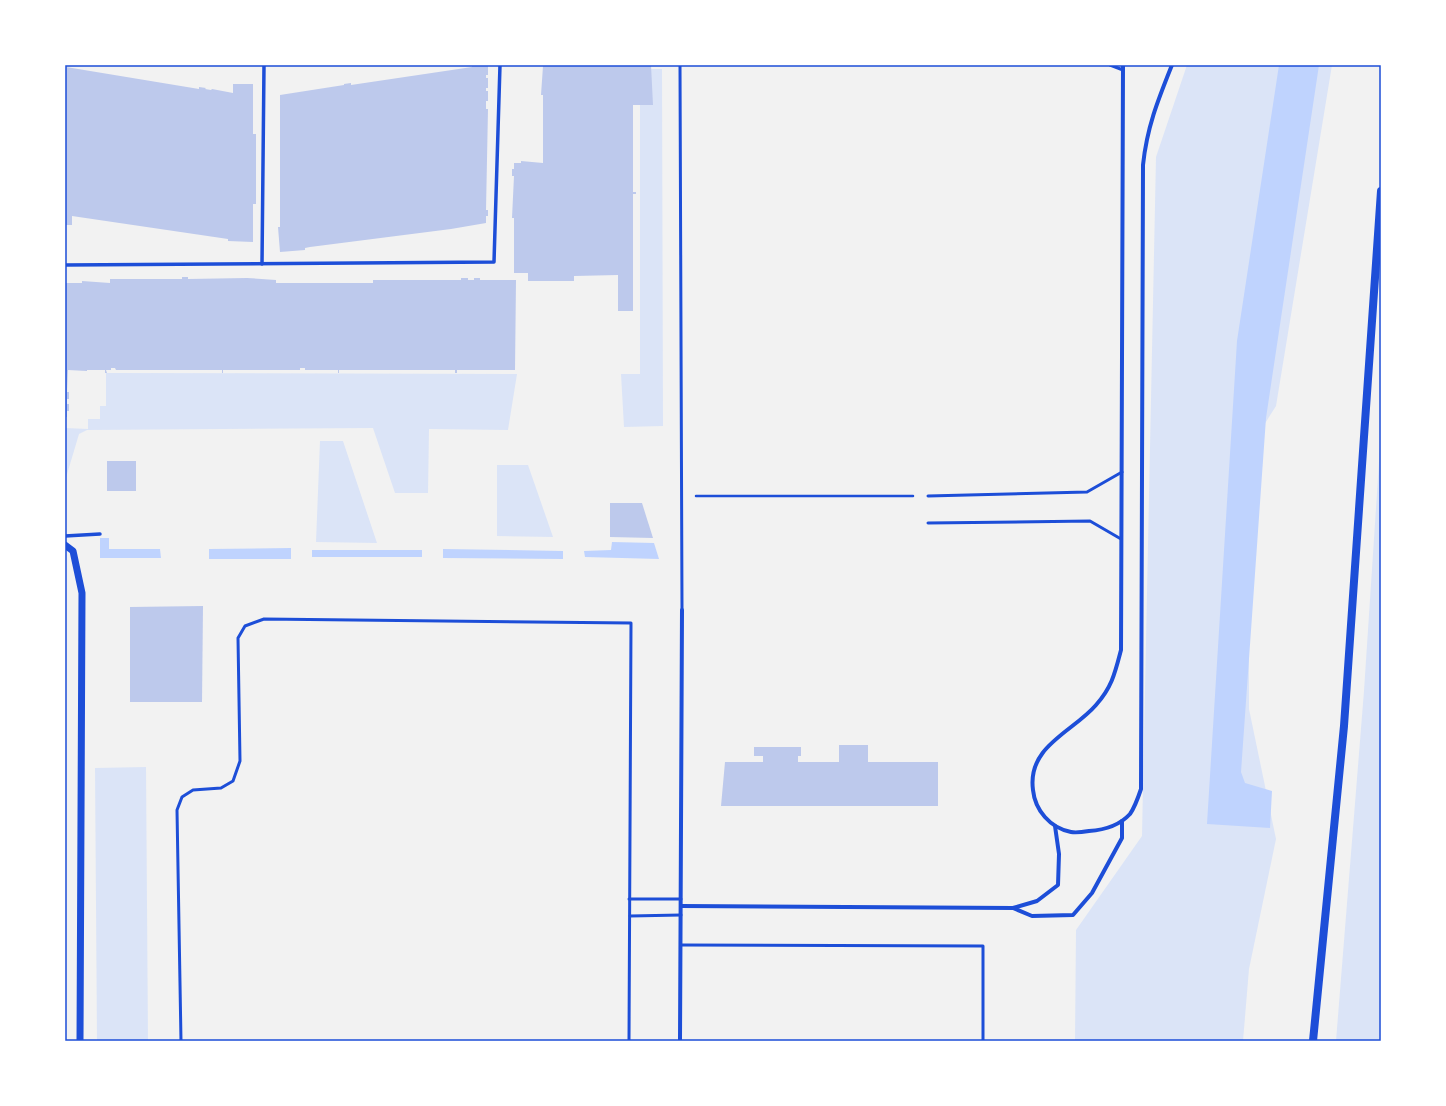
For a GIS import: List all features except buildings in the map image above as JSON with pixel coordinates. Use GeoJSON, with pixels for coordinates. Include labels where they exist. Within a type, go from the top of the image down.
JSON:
{"type":"FeatureCollection","features":[{"type":"Feature","properties":{"kind":"main road"},"geometry":{"type":"LineString","coordinates":[[1313,1041],[1344,726],[1381,191]]}},
{"type":"Feature","properties":{"kind":"street"},"geometry":{"type":"LineString","coordinates":[[262,264],[264,65]]}},
{"type":"Feature","properties":{"kind":"street"},"geometry":{"type":"LineString","coordinates":[[65,265],[494,262],[500,65]]}},
{"type":"Feature","properties":{"kind":"street"},"geometry":{"type":"LineString","coordinates":[[1123,67],[1121,650],[1113,681],[1096,705],[1075,725],[1053,740],[1039,756],[1032,775],[1036,804],[1046,819],[1055,826],[1072,832],[1093,831],[1110,828],[1122,821],[1130,814],[1141,790],[1143,165],[1146,140],[1152,117],[1172,65]]}},
{"type":"Feature","properties":{"kind":"street"},"geometry":{"type":"LineString","coordinates":[[65,536],[100,534]]}},
{"type":"Feature","properties":{"kind":"street"},"geometry":{"type":"LineString","coordinates":[[65,545],[73,551],[82,593],[80,1041]]}},
{"type":"Feature","properties":{"kind":"street"},"geometry":{"type":"LineString","coordinates":[[680,1041],[682,610]]}},
{"type":"Feature","properties":{"kind":"street"},"geometry":{"type":"LineString","coordinates":[[1013,908],[1032,916],[1073,915],[1092,893],[1122,838],[1122,821]]}},
{"type":"Feature","properties":{"kind":"street"},"geometry":{"type":"LineString","coordinates":[[681,906],[1013,908],[1037,901],[1058,885],[1059,854],[1055,826]]}},
{"type":"Feature","properties":{"kind":"lane"},"geometry":{"type":"LineString","coordinates":[[680,65],[682,610]]}},
{"type":"Feature","properties":{"kind":"lane"},"geometry":{"type":"LineString","coordinates":[[1110,65],[1123,67]]}},
{"type":"Feature","properties":{"kind":"lane"},"geometry":{"type":"LineString","coordinates":[[928,496],[1087,492],[1122,472]]}},
{"type":"Feature","properties":{"kind":"lane"},"geometry":{"type":"LineString","coordinates":[[928,524],[1090,521],[1121,539]]}},
{"type":"Feature","properties":{"kind":"lane"},"geometry":{"type":"LineString","coordinates":[[181,1041],[177,810],[182,797],[193,790],[221,788],[233,781],[240,761],[238,638],[245,626],[264,619],[631,623],[629,1041]]}},
{"type":"Feature","properties":{"kind":"lane"},"geometry":{"type":"LineString","coordinates":[[629,899],[681,899]]}},
{"type":"Feature","properties":{"kind":"lane"},"geometry":{"type":"LineString","coordinates":[[630,916],[681,915]]}},
{"type":"Feature","properties":{"kind":"lane"},"geometry":{"type":"LineString","coordinates":[[681,944],[983,946],[983,1041]]}},
{"type":"Feature","properties":{"kind":"path"},"geometry":{"type":"LineString","coordinates":[[682,496],[928,496]]}},
{"type":"Feature","properties":{"kind":"shaded area"},"geometry":{"type":"Polygon","coordinates":[[[1187,65],[1332,65],[1276,406],[1249,449],[1249,709],[1276,839],[1249,969],[1243,1041],[1075,1041],[1076,930],[1142,836],[1156,157],[1187,65]]]}},
{"type":"Feature","properties":{"kind":"shaded area"},"geometry":{"type":"Polygon","coordinates":[[[640,69],[662,69],[663,426],[624,427],[621,374],[640,374],[640,69]]]}},
{"type":"Feature","properties":{"kind":"shaded area"},"geometry":{"type":"Polygon","coordinates":[[[106,373],[517,374],[508,430],[429,429],[428,493],[395,493],[373,428],[87,430],[79,434],[65,481],[65,428],[88,429],[88,419],[100,419],[100,406],[106,406],[106,373]]]}},
{"type":"Feature","properties":{"kind":"shaded area"},"geometry":{"type":"Polygon","coordinates":[[[1381,432],[1381,1041],[1336,1041],[1364,691],[1381,432]]]}},
{"type":"Feature","properties":{"kind":"shaded area"},"geometry":{"type":"Polygon","coordinates":[[[320,441],[343,441],[377,543],[316,542],[320,441]]]}},
{"type":"Feature","properties":{"kind":"shaded area"},"geometry":{"type":"Polygon","coordinates":[[[497,465],[528,465],[553,537],[497,536],[497,465]]]}},
{"type":"Feature","properties":{"kind":"shaded area"},"geometry":{"type":"Polygon","coordinates":[[[146,767],[148,1041],[97,1041],[95,768],[146,767]]]}},
{"type":"Feature","properties":{"kind":"water"},"geometry":{"type":"Polygon","coordinates":[[[1279,65],[1319,65],[1266,418],[1241,772],[1245,783],[1272,791],[1270,828],[1207,824],[1237,341],[1279,65]]]}},
{"type":"Feature","properties":{"kind":"water"},"geometry":{"type":"Polygon","coordinates":[[[100,538],[109,538],[109,549],[160,549],[161,558],[100,558],[100,538]]]}},
{"type":"Feature","properties":{"kind":"water"},"geometry":{"type":"Polygon","coordinates":[[[612,542],[654,543],[659,559],[585,557],[584,551],[611,550],[612,542]]]}},
{"type":"Feature","properties":{"kind":"water"},"geometry":{"type":"Polygon","coordinates":[[[291,548],[291,559],[209,559],[209,549],[291,548]]]}},
{"type":"Feature","properties":{"kind":"water"},"geometry":{"type":"Polygon","coordinates":[[[443,549],[563,551],[563,559],[443,558],[443,549]]]}},
{"type":"Feature","properties":{"kind":"water"},"geometry":{"type":"Polygon","coordinates":[[[312,550],[422,550],[422,557],[312,557],[312,550]]]}}]}
